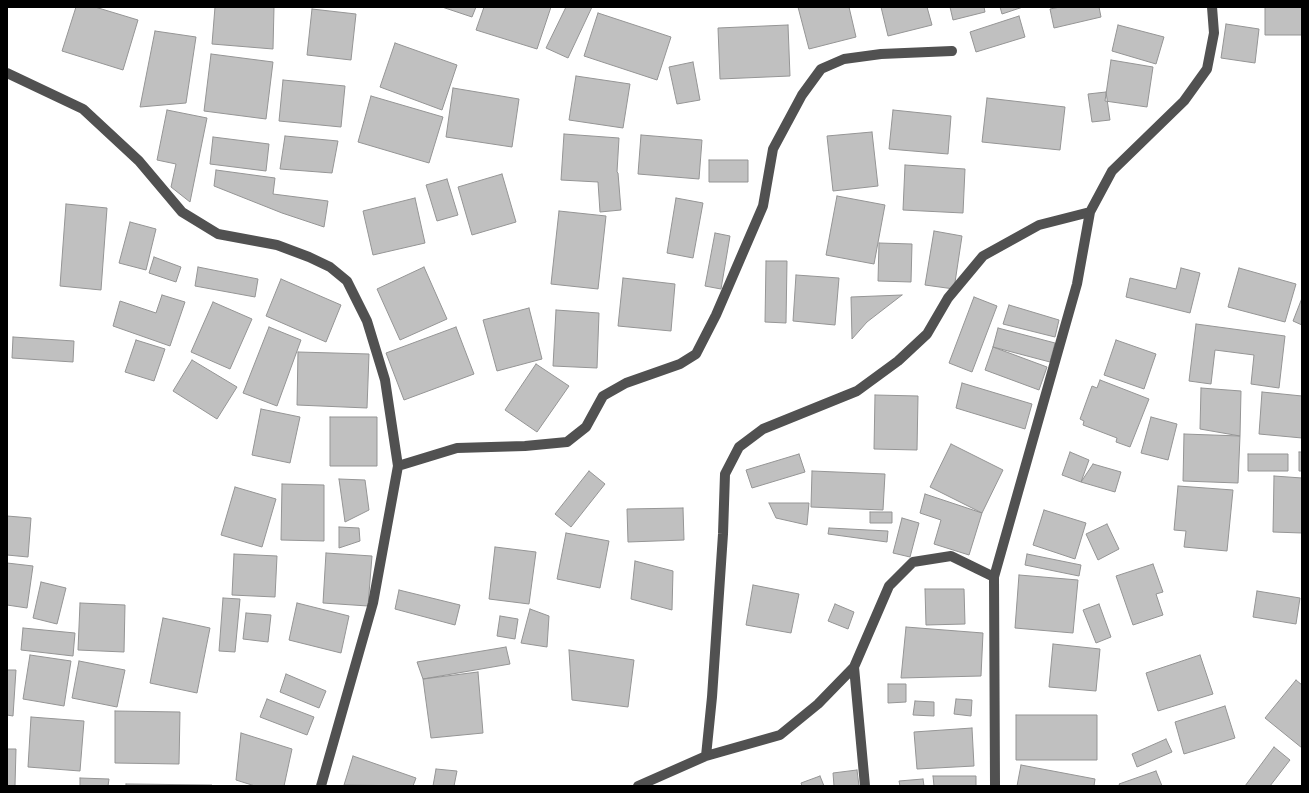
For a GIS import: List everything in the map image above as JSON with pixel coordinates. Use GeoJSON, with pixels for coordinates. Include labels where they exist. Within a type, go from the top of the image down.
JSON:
{"type":"FeatureCollection","features":[{"type":"Feature","properties":{"kind":"street"},"geometry":{"type":"LineString","coordinates":[[995,786],[994,577],[1077,284],[1090,212],[1112,171],[1184,101],[1207,69],[1214,33],[1212,7]]}},
{"type":"Feature","properties":{"kind":"street"},"geometry":{"type":"LineString","coordinates":[[398,466],[456,448],[525,446],[567,442],[586,427],[604,396],[626,383],[680,364],[696,354],[716,315],[763,206],[773,149],[802,95],[821,69],[844,58],[881,54],[952,51]]}},
{"type":"Feature","properties":{"kind":"street"},"geometry":{"type":"LineString","coordinates":[[7,73],[83,109],[139,161],[182,212],[218,234],[277,245],[330,267],[347,281],[367,321],[385,380],[398,466],[373,603],[321,786]]}},
{"type":"Feature","properties":{"kind":"street"},"geometry":{"type":"LineString","coordinates":[[706,756],[723,534],[725,474],[739,447],[763,429],[857,392],[898,360],[927,334],[948,298],[983,256],[1039,225],[1090,212]]}},
{"type":"Feature","properties":{"kind":"street"},"geometry":{"type":"LineString","coordinates":[[638,786],[706,756],[780,735],[818,704],[854,667],[889,586],[913,562],[951,556],[994,577]]}},
{"type":"Feature","properties":{"kind":"street"},"geometry":{"type":"LineString","coordinates":[[854,667],[865,786]]}},
{"type":"Feature","properties":{"kind":"building"},"geometry":{"type":"Polygon","coordinates":[[[76,7],[95,7],[138,20],[123,70],[62,51],[76,7]]]}},
{"type":"Feature","properties":{"kind":"building"},"geometry":{"type":"Polygon","coordinates":[[[215,7],[274,7],[273,49],[212,44],[215,7]]]}},
{"type":"Feature","properties":{"kind":"building"},"geometry":{"type":"Polygon","coordinates":[[[442,7],[476,7],[472,17],[442,7]]]}},
{"type":"Feature","properties":{"kind":"building"},"geometry":{"type":"Polygon","coordinates":[[[484,7],[551,7],[537,49],[476,30],[484,7]]]}},
{"type":"Feature","properties":{"kind":"building"},"geometry":{"type":"Polygon","coordinates":[[[566,7],[592,7],[568,58],[546,48],[566,7]]]}},
{"type":"Feature","properties":{"kind":"building"},"geometry":{"type":"Polygon","coordinates":[[[798,7],[849,7],[856,37],[809,49],[798,7]]]}},
{"type":"Feature","properties":{"kind":"building"},"geometry":{"type":"Polygon","coordinates":[[[881,7],[927,7],[932,25],[888,36],[881,7]]]}},
{"type":"Feature","properties":{"kind":"building"},"geometry":{"type":"Polygon","coordinates":[[[950,7],[984,7],[985,12],[953,20],[950,7]]]}},
{"type":"Feature","properties":{"kind":"building"},"geometry":{"type":"Polygon","coordinates":[[[1000,7],[1023,7],[1002,14],[1000,7]]]}},
{"type":"Feature","properties":{"kind":"building"},"geometry":{"type":"Polygon","coordinates":[[[1060,7],[1099,7],[1101,17],[1054,28],[1050,9],[1060,7]]]}},
{"type":"Feature","properties":{"kind":"building"},"geometry":{"type":"Polygon","coordinates":[[[1265,7],[1302,7],[1302,35],[1265,35],[1265,7]]]}},
{"type":"Feature","properties":{"kind":"building"},"geometry":{"type":"Polygon","coordinates":[[[312,9],[356,14],[351,60],[307,55],[312,9]]]}},
{"type":"Feature","properties":{"kind":"building"},"geometry":{"type":"Polygon","coordinates":[[[598,13],[671,37],[657,80],[584,56],[598,13]]]}},
{"type":"Feature","properties":{"kind":"building"},"geometry":{"type":"Polygon","coordinates":[[[1019,16],[1025,37],[976,52],[970,32],[1019,16]]]}},
{"type":"Feature","properties":{"kind":"building"},"geometry":{"type":"Polygon","coordinates":[[[1226,24],[1259,29],[1255,63],[1221,58],[1226,24]]]}},
{"type":"Feature","properties":{"kind":"building"},"geometry":{"type":"Polygon","coordinates":[[[788,25],[790,76],[720,79],[718,28],[788,25]]]}},
{"type":"Feature","properties":{"kind":"building"},"geometry":{"type":"Polygon","coordinates":[[[1118,25],[1164,37],[1156,64],[1112,51],[1118,25]]]}},
{"type":"Feature","properties":{"kind":"building"},"geometry":{"type":"Polygon","coordinates":[[[155,31],[196,37],[186,103],[140,107],[155,31]]]}},
{"type":"Feature","properties":{"kind":"building"},"geometry":{"type":"Polygon","coordinates":[[[395,43],[457,65],[442,110],[380,87],[395,43]]]}},
{"type":"Feature","properties":{"kind":"building"},"geometry":{"type":"Polygon","coordinates":[[[211,54],[273,62],[266,119],[204,111],[211,54]]]}},
{"type":"Feature","properties":{"kind":"building"},"geometry":{"type":"Polygon","coordinates":[[[1111,60],[1153,67],[1147,107],[1105,101],[1111,60]]]}},
{"type":"Feature","properties":{"kind":"building"},"geometry":{"type":"Polygon","coordinates":[[[693,62],[700,100],[677,104],[669,67],[693,62]]]}},
{"type":"Feature","properties":{"kind":"building"},"geometry":{"type":"Polygon","coordinates":[[[576,76],[630,84],[623,128],[569,120],[576,76]]]}},
{"type":"Feature","properties":{"kind":"building"},"geometry":{"type":"Polygon","coordinates":[[[283,80],[345,86],[341,127],[279,121],[283,80]]]}},
{"type":"Feature","properties":{"kind":"building"},"geometry":{"type":"Polygon","coordinates":[[[453,88],[519,99],[512,147],[446,137],[453,88]]]}},
{"type":"Feature","properties":{"kind":"building"},"geometry":{"type":"Polygon","coordinates":[[[1106,92],[1110,120],[1092,122],[1088,94],[1106,92]]]}},
{"type":"Feature","properties":{"kind":"building"},"geometry":{"type":"Polygon","coordinates":[[[371,96],[443,117],[429,163],[358,142],[371,96]]]}},
{"type":"Feature","properties":{"kind":"building"},"geometry":{"type":"Polygon","coordinates":[[[987,98],[1065,107],[1060,150],[982,142],[987,98]]]}},
{"type":"Feature","properties":{"kind":"building"},"geometry":{"type":"Polygon","coordinates":[[[167,110],[207,118],[190,202],[171,187],[176,164],[157,160],[167,110]]]}},
{"type":"Feature","properties":{"kind":"building"},"geometry":{"type":"Polygon","coordinates":[[[893,110],[951,116],[948,154],[889,149],[893,110]]]}},
{"type":"Feature","properties":{"kind":"building"},"geometry":{"type":"Polygon","coordinates":[[[872,132],[878,186],[833,191],[827,136],[872,132]]]}},
{"type":"Feature","properties":{"kind":"building"},"geometry":{"type":"Polygon","coordinates":[[[564,134],[619,138],[617,172],[621,210],[600,212],[598,182],[561,180],[564,134]]]}},
{"type":"Feature","properties":{"kind":"building"},"geometry":{"type":"Polygon","coordinates":[[[641,135],[702,140],[699,179],[638,174],[641,135]]]}},
{"type":"Feature","properties":{"kind":"building"},"geometry":{"type":"Polygon","coordinates":[[[285,136],[338,141],[332,173],[280,169],[285,136]]]}},
{"type":"Feature","properties":{"kind":"building"},"geometry":{"type":"Polygon","coordinates":[[[213,137],[269,144],[266,171],[210,164],[213,137]]]}},
{"type":"Feature","properties":{"kind":"building"},"geometry":{"type":"Polygon","coordinates":[[[709,160],[748,160],[748,182],[709,182],[709,160]]]}},
{"type":"Feature","properties":{"kind":"building"},"geometry":{"type":"Polygon","coordinates":[[[905,165],[965,169],[963,213],[903,210],[905,165]]]}},
{"type":"Feature","properties":{"kind":"building"},"geometry":{"type":"Polygon","coordinates":[[[216,170],[275,178],[273,194],[328,201],[324,227],[282,213],[214,186],[216,170]]]}},
{"type":"Feature","properties":{"kind":"building"},"geometry":{"type":"Polygon","coordinates":[[[502,174],[516,222],[472,235],[458,187],[502,174]]]}},
{"type":"Feature","properties":{"kind":"building"},"geometry":{"type":"Polygon","coordinates":[[[447,179],[458,215],[437,221],[426,185],[447,179]]]}},
{"type":"Feature","properties":{"kind":"building"},"geometry":{"type":"Polygon","coordinates":[[[837,196],[885,205],[874,264],[826,255],[837,196]]]}},
{"type":"Feature","properties":{"kind":"building"},"geometry":{"type":"Polygon","coordinates":[[[415,198],[425,243],[373,255],[363,211],[415,198]]]}},
{"type":"Feature","properties":{"kind":"building"},"geometry":{"type":"Polygon","coordinates":[[[676,198],[703,203],[693,258],[667,253],[676,198]]]}},
{"type":"Feature","properties":{"kind":"building"},"geometry":{"type":"Polygon","coordinates":[[[66,204],[107,208],[101,290],[60,286],[66,204]]]}},
{"type":"Feature","properties":{"kind":"building"},"geometry":{"type":"Polygon","coordinates":[[[559,211],[606,216],[598,289],[551,284],[559,211]]]}},
{"type":"Feature","properties":{"kind":"building"},"geometry":{"type":"Polygon","coordinates":[[[130,222],[156,229],[146,270],[119,263],[130,222]]]}},
{"type":"Feature","properties":{"kind":"building"},"geometry":{"type":"Polygon","coordinates":[[[934,231],[962,236],[954,289],[925,285],[934,231]]]}},
{"type":"Feature","properties":{"kind":"building"},"geometry":{"type":"Polygon","coordinates":[[[715,233],[730,236],[721,289],[705,286],[715,233]]]}},
{"type":"Feature","properties":{"kind":"building"},"geometry":{"type":"Polygon","coordinates":[[[879,243],[912,244],[911,282],[878,281],[879,243]]]}},
{"type":"Feature","properties":{"kind":"building"},"geometry":{"type":"Polygon","coordinates":[[[154,257],[181,267],[176,282],[149,273],[154,257]]]}},
{"type":"Feature","properties":{"kind":"building"},"geometry":{"type":"Polygon","coordinates":[[[766,261],[787,261],[786,323],[765,322],[766,261]]]}},
{"type":"Feature","properties":{"kind":"building"},"geometry":{"type":"Polygon","coordinates":[[[198,267],[258,279],[255,297],[195,286],[198,267]]]}},
{"type":"Feature","properties":{"kind":"building"},"geometry":{"type":"Polygon","coordinates":[[[424,267],[447,319],[400,340],[377,289],[424,267]]]}},
{"type":"Feature","properties":{"kind":"building"},"geometry":{"type":"Polygon","coordinates":[[[1181,268],[1200,273],[1190,313],[1126,297],[1130,278],[1176,289],[1181,268]]]}},
{"type":"Feature","properties":{"kind":"building"},"geometry":{"type":"Polygon","coordinates":[[[1239,268],[1296,284],[1285,322],[1228,307],[1239,268]]]}},
{"type":"Feature","properties":{"kind":"building"},"geometry":{"type":"Polygon","coordinates":[[[796,275],[839,278],[835,325],[793,321],[796,275]]]}},
{"type":"Feature","properties":{"kind":"building"},"geometry":{"type":"Polygon","coordinates":[[[623,278],[675,284],[671,331],[618,326],[623,278]]]}},
{"type":"Feature","properties":{"kind":"building"},"geometry":{"type":"Polygon","coordinates":[[[281,279],[341,305],[326,342],[266,316],[281,279]]]}},
{"type":"Feature","properties":{"kind":"building"},"geometry":{"type":"Polygon","coordinates":[[[162,295],[185,302],[170,346],[113,326],[120,301],[156,313],[162,295]]]}},
{"type":"Feature","properties":{"kind":"building"},"geometry":{"type":"Polygon","coordinates":[[[902,295],[867,322],[852,339],[851,297],[902,295]]]}},
{"type":"Feature","properties":{"kind":"building"},"geometry":{"type":"Polygon","coordinates":[[[974,297],[997,306],[972,372],[949,363],[974,297]]]}},
{"type":"Feature","properties":{"kind":"building"},"geometry":{"type":"Polygon","coordinates":[[[1302,298],[1302,325],[1293,321],[1302,298]]]}},
{"type":"Feature","properties":{"kind":"building"},"geometry":{"type":"Polygon","coordinates":[[[213,302],[252,319],[230,369],[191,352],[213,302]]]}},
{"type":"Feature","properties":{"kind":"building"},"geometry":{"type":"Polygon","coordinates":[[[1009,305],[1059,320],[1055,337],[1003,324],[1009,305]]]}},
{"type":"Feature","properties":{"kind":"building"},"geometry":{"type":"Polygon","coordinates":[[[529,308],[542,359],[497,371],[483,320],[529,308]]]}},
{"type":"Feature","properties":{"kind":"building"},"geometry":{"type":"Polygon","coordinates":[[[556,310],[599,313],[597,368],[553,366],[556,310]]]}},
{"type":"Feature","properties":{"kind":"building"},"geometry":{"type":"Polygon","coordinates":[[[1196,324],[1285,336],[1279,388],[1251,384],[1254,355],[1215,350],[1211,384],[1189,381],[1196,324]]]}},
{"type":"Feature","properties":{"kind":"building"},"geometry":{"type":"Polygon","coordinates":[[[269,327],[301,340],[277,406],[243,393],[269,327]]]}},
{"type":"Feature","properties":{"kind":"building"},"geometry":{"type":"Polygon","coordinates":[[[456,327],[474,374],[404,400],[386,353],[456,327]]]}},
{"type":"Feature","properties":{"kind":"building"},"geometry":{"type":"Polygon","coordinates":[[[998,328],[1055,343],[1050,362],[993,347],[998,328]]]}},
{"type":"Feature","properties":{"kind":"building"},"geometry":{"type":"Polygon","coordinates":[[[13,337],[74,341],[73,362],[12,358],[13,337]]]}},
{"type":"Feature","properties":{"kind":"building"},"geometry":{"type":"Polygon","coordinates":[[[136,340],[165,349],[154,381],[125,372],[136,340]]]}},
{"type":"Feature","properties":{"kind":"building"},"geometry":{"type":"Polygon","coordinates":[[[1116,340],[1156,354],[1144,389],[1104,375],[1116,340]]]}},
{"type":"Feature","properties":{"kind":"building"},"geometry":{"type":"Polygon","coordinates":[[[993,347],[1047,367],[1039,390],[985,370],[993,347]]]}},
{"type":"Feature","properties":{"kind":"building"},"geometry":{"type":"Polygon","coordinates":[[[298,352],[369,354],[367,408],[297,405],[298,352]]]}},
{"type":"Feature","properties":{"kind":"building"},"geometry":{"type":"Polygon","coordinates":[[[192,360],[237,387],[217,419],[173,391],[192,360]]]}},
{"type":"Feature","properties":{"kind":"building"},"geometry":{"type":"Polygon","coordinates":[[[536,364],[569,386],[537,432],[505,410],[536,364]]]}},
{"type":"Feature","properties":{"kind":"building"},"geometry":{"type":"Polygon","coordinates":[[[1100,380],[1149,399],[1130,447],[1116,442],[1117,438],[1083,425],[1084,421],[1080,419],[1092,386],[1097,388],[1100,380]]]}},
{"type":"Feature","properties":{"kind":"building"},"geometry":{"type":"Polygon","coordinates":[[[962,383],[1032,404],[1025,429],[956,408],[962,383]]]}},
{"type":"Feature","properties":{"kind":"building"},"geometry":{"type":"Polygon","coordinates":[[[1201,388],[1241,391],[1240,436],[1200,429],[1201,388]]]}},
{"type":"Feature","properties":{"kind":"building"},"geometry":{"type":"Polygon","coordinates":[[[1262,392],[1302,396],[1302,438],[1259,434],[1262,392]]]}},
{"type":"Feature","properties":{"kind":"building"},"geometry":{"type":"Polygon","coordinates":[[[875,395],[918,396],[917,450],[874,449],[875,395]]]}},
{"type":"Feature","properties":{"kind":"building"},"geometry":{"type":"Polygon","coordinates":[[[261,409],[300,417],[290,463],[252,455],[261,409]]]}},
{"type":"Feature","properties":{"kind":"building"},"geometry":{"type":"Polygon","coordinates":[[[330,417],[377,417],[377,466],[330,466],[330,417]]]}},
{"type":"Feature","properties":{"kind":"building"},"geometry":{"type":"Polygon","coordinates":[[[1151,417],[1177,424],[1168,460],[1141,453],[1151,417]]]}},
{"type":"Feature","properties":{"kind":"building"},"geometry":{"type":"Polygon","coordinates":[[[1184,434],[1240,436],[1238,483],[1183,481],[1184,434]]]}},
{"type":"Feature","properties":{"kind":"building"},"geometry":{"type":"Polygon","coordinates":[[[951,444],[1003,470],[982,513],[930,487],[951,444]]]}},
{"type":"Feature","properties":{"kind":"building"},"geometry":{"type":"Polygon","coordinates":[[[1070,452],[1089,460],[1081,482],[1062,475],[1070,452]]]}},
{"type":"Feature","properties":{"kind":"building"},"geometry":{"type":"Polygon","coordinates":[[[1299,452],[1302,452],[1302,471],[1299,471],[1299,452]]]}},
{"type":"Feature","properties":{"kind":"building"},"geometry":{"type":"Polygon","coordinates":[[[799,454],[805,472],[752,488],[746,470],[799,454]]]}},
{"type":"Feature","properties":{"kind":"building"},"geometry":{"type":"Polygon","coordinates":[[[1248,454],[1288,454],[1288,471],[1248,471],[1248,454]]]}},
{"type":"Feature","properties":{"kind":"building"},"geometry":{"type":"Polygon","coordinates":[[[1093,464],[1121,472],[1115,492],[1081,482],[1093,464]]]}},
{"type":"Feature","properties":{"kind":"building"},"geometry":{"type":"Polygon","coordinates":[[[589,471],[605,484],[571,527],[555,514],[589,471]]]}},
{"type":"Feature","properties":{"kind":"building"},"geometry":{"type":"Polygon","coordinates":[[[812,471],[885,474],[883,510],[811,507],[812,471]]]}},
{"type":"Feature","properties":{"kind":"building"},"geometry":{"type":"Polygon","coordinates":[[[1274,476],[1302,478],[1302,533],[1273,532],[1274,476]]]}},
{"type":"Feature","properties":{"kind":"building"},"geometry":{"type":"Polygon","coordinates":[[[339,479],[365,480],[369,510],[345,522],[339,479]]]}},
{"type":"Feature","properties":{"kind":"building"},"geometry":{"type":"Polygon","coordinates":[[[282,484],[324,485],[324,541],[281,540],[282,484]]]}},
{"type":"Feature","properties":{"kind":"building"},"geometry":{"type":"Polygon","coordinates":[[[1178,486],[1233,490],[1227,551],[1184,547],[1186,531],[1174,530],[1178,486]]]}},
{"type":"Feature","properties":{"kind":"building"},"geometry":{"type":"Polygon","coordinates":[[[235,487],[276,499],[262,547],[221,535],[235,487]]]}},
{"type":"Feature","properties":{"kind":"building"},"geometry":{"type":"Polygon","coordinates":[[[925,494],[982,513],[969,555],[934,544],[941,520],[920,513],[925,494]]]}},
{"type":"Feature","properties":{"kind":"building"},"geometry":{"type":"Polygon","coordinates":[[[769,503],[809,503],[807,525],[776,518],[769,503]]]}},
{"type":"Feature","properties":{"kind":"building"},"geometry":{"type":"Polygon","coordinates":[[[683,508],[684,540],[628,542],[627,509],[683,508]]]}},
{"type":"Feature","properties":{"kind":"building"},"geometry":{"type":"Polygon","coordinates":[[[1044,510],[1086,523],[1075,559],[1033,545],[1044,510]]]}},
{"type":"Feature","properties":{"kind":"building"},"geometry":{"type":"Polygon","coordinates":[[[870,512],[892,512],[892,523],[870,523],[870,512]]]}},
{"type":"Feature","properties":{"kind":"building"},"geometry":{"type":"Polygon","coordinates":[[[7,516],[31,518],[28,557],[7,555],[7,516]]]}},
{"type":"Feature","properties":{"kind":"building"},"geometry":{"type":"Polygon","coordinates":[[[902,518],[919,523],[910,557],[893,553],[902,518]]]}},
{"type":"Feature","properties":{"kind":"building"},"geometry":{"type":"Polygon","coordinates":[[[1107,524],[1119,549],[1098,560],[1086,534],[1107,524]]]}},
{"type":"Feature","properties":{"kind":"building"},"geometry":{"type":"Polygon","coordinates":[[[339,527],[359,528],[360,541],[339,548],[339,527]]]}},
{"type":"Feature","properties":{"kind":"building"},"geometry":{"type":"Polygon","coordinates":[[[829,528],[888,531],[887,542],[828,534],[829,528]]]}},
{"type":"Feature","properties":{"kind":"building"},"geometry":{"type":"Polygon","coordinates":[[[566,533],[609,541],[600,588],[557,579],[566,533]]]}},
{"type":"Feature","properties":{"kind":"building"},"geometry":{"type":"Polygon","coordinates":[[[495,547],[536,552],[529,604],[489,599],[495,547]]]}},
{"type":"Feature","properties":{"kind":"building"},"geometry":{"type":"Polygon","coordinates":[[[326,553],[372,556],[368,606],[323,603],[326,553]]]}},
{"type":"Feature","properties":{"kind":"building"},"geometry":{"type":"Polygon","coordinates":[[[234,554],[277,556],[275,597],[232,595],[234,554]]]}},
{"type":"Feature","properties":{"kind":"building"},"geometry":{"type":"Polygon","coordinates":[[[1027,554],[1081,565],[1079,576],[1025,565],[1027,554]]]}},
{"type":"Feature","properties":{"kind":"building"},"geometry":{"type":"Polygon","coordinates":[[[635,561],[673,571],[672,610],[631,599],[635,561]]]}},
{"type":"Feature","properties":{"kind":"building"},"geometry":{"type":"Polygon","coordinates":[[[7,563],[33,566],[27,608],[7,605],[7,563]]]}},
{"type":"Feature","properties":{"kind":"building"},"geometry":{"type":"Polygon","coordinates":[[[1153,564],[1163,592],[1156,594],[1163,615],[1133,625],[1116,576],[1153,564]]]}},
{"type":"Feature","properties":{"kind":"building"},"geometry":{"type":"Polygon","coordinates":[[[1019,575],[1078,580],[1073,633],[1015,628],[1019,575]]]}},
{"type":"Feature","properties":{"kind":"building"},"geometry":{"type":"Polygon","coordinates":[[[41,582],[66,588],[57,624],[33,618],[41,582]]]}},
{"type":"Feature","properties":{"kind":"building"},"geometry":{"type":"Polygon","coordinates":[[[753,585],[799,594],[791,633],[746,625],[753,585]]]}},
{"type":"Feature","properties":{"kind":"building"},"geometry":{"type":"Polygon","coordinates":[[[925,589],[964,589],[965,624],[926,625],[925,589]]]}},
{"type":"Feature","properties":{"kind":"building"},"geometry":{"type":"Polygon","coordinates":[[[399,590],[460,605],[455,625],[395,609],[399,590]]]}},
{"type":"Feature","properties":{"kind":"building"},"geometry":{"type":"Polygon","coordinates":[[[1257,591],[1300,598],[1296,624],[1253,617],[1257,591]]]}},
{"type":"Feature","properties":{"kind":"building"},"geometry":{"type":"Polygon","coordinates":[[[223,598],[240,599],[235,652],[219,651],[223,598]]]}},
{"type":"Feature","properties":{"kind":"building"},"geometry":{"type":"Polygon","coordinates":[[[80,603],[125,605],[124,652],[78,650],[80,603]]]}},
{"type":"Feature","properties":{"kind":"building"},"geometry":{"type":"Polygon","coordinates":[[[297,603],[349,616],[341,653],[289,640],[297,603]]]}},
{"type":"Feature","properties":{"kind":"building"},"geometry":{"type":"Polygon","coordinates":[[[835,604],[854,612],[848,629],[828,621],[835,604]]]}},
{"type":"Feature","properties":{"kind":"building"},"geometry":{"type":"Polygon","coordinates":[[[1099,604],[1111,637],[1096,643],[1083,610],[1099,604]]]}},
{"type":"Feature","properties":{"kind":"building"},"geometry":{"type":"Polygon","coordinates":[[[530,609],[549,616],[547,647],[521,643],[530,609]]]}},
{"type":"Feature","properties":{"kind":"building"},"geometry":{"type":"Polygon","coordinates":[[[246,613],[271,615],[268,642],[243,639],[246,613]]]}},
{"type":"Feature","properties":{"kind":"building"},"geometry":{"type":"Polygon","coordinates":[[[500,616],[518,619],[515,639],[497,636],[500,616]]]}},
{"type":"Feature","properties":{"kind":"building"},"geometry":{"type":"Polygon","coordinates":[[[163,618],[210,628],[197,693],[150,683],[163,618]]]}},
{"type":"Feature","properties":{"kind":"building"},"geometry":{"type":"Polygon","coordinates":[[[906,627],[983,633],[981,676],[901,678],[906,627]]]}},
{"type":"Feature","properties":{"kind":"building"},"geometry":{"type":"Polygon","coordinates":[[[23,628],[75,633],[73,656],[21,650],[23,628]]]}},
{"type":"Feature","properties":{"kind":"building"},"geometry":{"type":"Polygon","coordinates":[[[1053,644],[1100,649],[1096,691],[1049,687],[1053,644]]]}},
{"type":"Feature","properties":{"kind":"building"},"geometry":{"type":"Polygon","coordinates":[[[506,647],[510,664],[423,679],[417,662],[506,647]]]}},
{"type":"Feature","properties":{"kind":"building"},"geometry":{"type":"Polygon","coordinates":[[[569,650],[634,660],[628,707],[572,700],[569,650]]]}},
{"type":"Feature","properties":{"kind":"building"},"geometry":{"type":"Polygon","coordinates":[[[30,655],[71,661],[64,706],[23,699],[30,655]]]}},
{"type":"Feature","properties":{"kind":"building"},"geometry":{"type":"Polygon","coordinates":[[[1200,655],[1213,694],[1158,711],[1146,673],[1200,655]]]}},
{"type":"Feature","properties":{"kind":"building"},"geometry":{"type":"Polygon","coordinates":[[[79,661],[125,670],[117,707],[72,698],[79,661]]]}},
{"type":"Feature","properties":{"kind":"building"},"geometry":{"type":"Polygon","coordinates":[[[7,670],[16,670],[13,716],[7,715],[7,670]]]}},
{"type":"Feature","properties":{"kind":"building"},"geometry":{"type":"Polygon","coordinates":[[[478,672],[483,733],[431,738],[423,679],[478,672]]]}},
{"type":"Feature","properties":{"kind":"building"},"geometry":{"type":"Polygon","coordinates":[[[286,674],[326,691],[319,708],[280,692],[286,674]]]}},
{"type":"Feature","properties":{"kind":"building"},"geometry":{"type":"Polygon","coordinates":[[[1296,680],[1302,685],[1302,748],[1265,718],[1296,680]]]}},
{"type":"Feature","properties":{"kind":"building"},"geometry":{"type":"Polygon","coordinates":[[[888,684],[906,684],[906,702],[888,703],[888,684]]]}},
{"type":"Feature","properties":{"kind":"building"},"geometry":{"type":"Polygon","coordinates":[[[267,699],[314,717],[307,735],[260,717],[267,699]]]}},
{"type":"Feature","properties":{"kind":"building"},"geometry":{"type":"Polygon","coordinates":[[[956,699],[972,700],[971,716],[954,714],[956,699]]]}},
{"type":"Feature","properties":{"kind":"building"},"geometry":{"type":"Polygon","coordinates":[[[915,701],[934,702],[934,716],[913,715],[915,701]]]}},
{"type":"Feature","properties":{"kind":"building"},"geometry":{"type":"Polygon","coordinates":[[[1225,706],[1235,738],[1184,754],[1175,722],[1225,706]]]}},
{"type":"Feature","properties":{"kind":"building"},"geometry":{"type":"Polygon","coordinates":[[[115,711],[180,712],[179,764],[115,763],[115,711]]]}},
{"type":"Feature","properties":{"kind":"building"},"geometry":{"type":"Polygon","coordinates":[[[1016,715],[1097,715],[1097,760],[1016,760],[1016,715]]]}},
{"type":"Feature","properties":{"kind":"building"},"geometry":{"type":"Polygon","coordinates":[[[31,717],[84,721],[80,771],[28,767],[31,717]]]}},
{"type":"Feature","properties":{"kind":"building"},"geometry":{"type":"Polygon","coordinates":[[[972,728],[974,766],[917,769],[914,732],[972,728]]]}},
{"type":"Feature","properties":{"kind":"building"},"geometry":{"type":"Polygon","coordinates":[[[241,733],[292,749],[284,786],[255,786],[236,780],[241,733]]]}},
{"type":"Feature","properties":{"kind":"building"},"geometry":{"type":"Polygon","coordinates":[[[1166,739],[1172,752],[1137,767],[1132,754],[1166,739]]]}},
{"type":"Feature","properties":{"kind":"building"},"geometry":{"type":"Polygon","coordinates":[[[1274,747],[1290,760],[1270,786],[1245,786],[1274,747]]]}},
{"type":"Feature","properties":{"kind":"building"},"geometry":{"type":"Polygon","coordinates":[[[7,749],[16,749],[15,786],[7,786],[7,749]]]}},
{"type":"Feature","properties":{"kind":"building"},"geometry":{"type":"Polygon","coordinates":[[[353,756],[416,778],[413,786],[344,785],[353,756]]]}},
{"type":"Feature","properties":{"kind":"building"},"geometry":{"type":"Polygon","coordinates":[[[1021,765],[1095,779],[1094,786],[1017,786],[1021,765]]]}},
{"type":"Feature","properties":{"kind":"building"},"geometry":{"type":"Polygon","coordinates":[[[436,769],[457,771],[454,786],[433,786],[436,769]]]}},
{"type":"Feature","properties":{"kind":"building"},"geometry":{"type":"Polygon","coordinates":[[[857,770],[859,786],[834,786],[833,773],[857,770]]]}},
{"type":"Feature","properties":{"kind":"building"},"geometry":{"type":"Polygon","coordinates":[[[1156,771],[1162,786],[1120,786],[1119,784],[1156,771]]]}},
{"type":"Feature","properties":{"kind":"building"},"geometry":{"type":"Polygon","coordinates":[[[820,776],[824,786],[802,786],[801,783],[820,776]]]}},
{"type":"Feature","properties":{"kind":"building"},"geometry":{"type":"Polygon","coordinates":[[[933,776],[976,776],[976,786],[934,786],[933,776]]]}},
{"type":"Feature","properties":{"kind":"building"},"geometry":{"type":"Polygon","coordinates":[[[80,778],[109,779],[108,786],[80,786],[80,778]]]}},
{"type":"Feature","properties":{"kind":"building"},"geometry":{"type":"Polygon","coordinates":[[[923,779],[924,786],[900,786],[899,781],[923,779]]]}},
{"type":"Feature","properties":{"kind":"building"},"geometry":{"type":"Polygon","coordinates":[[[126,784],[212,785],[212,786],[126,786],[126,784]]]}}]}
